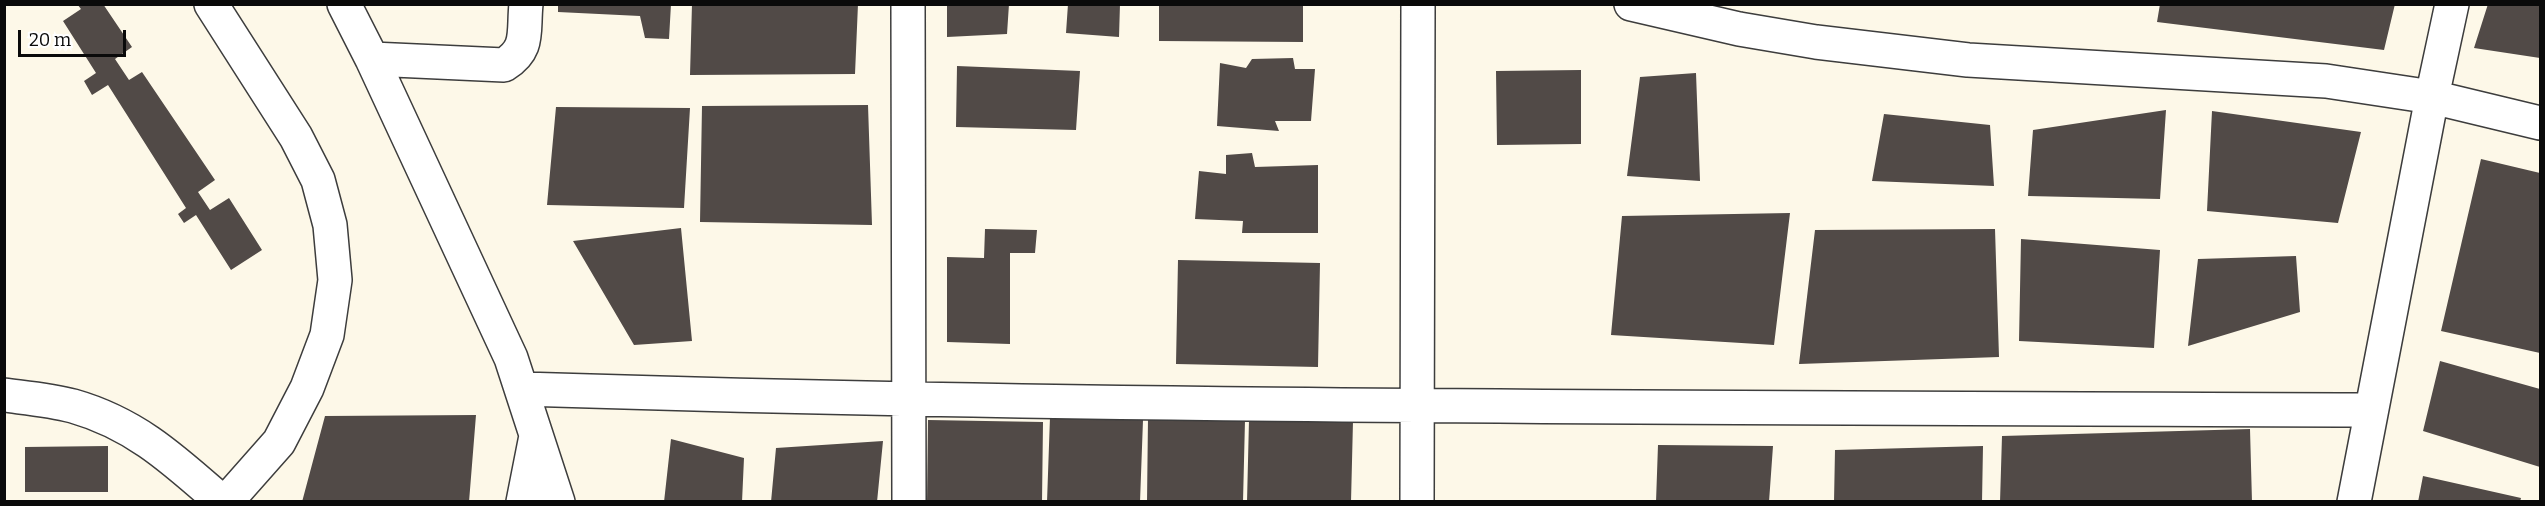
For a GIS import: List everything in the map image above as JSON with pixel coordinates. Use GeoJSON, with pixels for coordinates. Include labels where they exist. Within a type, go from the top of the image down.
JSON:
{"type":"FeatureCollection","features":[{"type":"Feature","properties":{"kind":"street"},"geometry":{"type":"LineString","coordinates":[[4,395],[71,406],[114,421],[161,448],[224,501],[279,442],[307,388],[327,335],[335,280],[330,225],[318,180],[296,138],[211,4]]}},
{"type":"Feature","properties":{"kind":"street"},"geometry":{"type":"LineString","coordinates":[[344,4],[372,59],[511,358],[558,501]]}},
{"type":"Feature","properties":{"kind":"street"},"geometry":{"type":"LineString","coordinates":[[372,59],[504,65],[518,56],[524,39],[526,4]]}},
{"type":"Feature","properties":{"kind":"street"},"geometry":{"type":"LineString","coordinates":[[908,4],[909,501]]}},
{"type":"Feature","properties":{"kind":"street"},"geometry":{"type":"LineString","coordinates":[[1417,501],[1419,405],[1418,4]]}},
{"type":"Feature","properties":{"kind":"street"},"geometry":{"type":"LineString","coordinates":[[1631,4],[1741,17],[1816,42],[1968,60],[2326,81],[2432,96],[2541,123]]}},
{"type":"Feature","properties":{"kind":"street"},"geometry":{"type":"LineString","coordinates":[[2354,501],[2432,96],[2452,4]]}},
{"type":"Feature","properties":{"kind":"street"},"geometry":{"type":"LineString","coordinates":[[522,389],[909,399],[1419,405],[2371,410]]}},
{"type":"Feature","properties":{"kind":"street"},"geometry":{"type":"LineString","coordinates":[[523,501],[536,434]]}},
{"type":"Feature","properties":{"kind":"building"},"geometry":{"type":"Polygon","coordinates":[[[77,4],[103,4],[132,47],[115,59],[129,80],[142,72],[215,180],[198,192],[210,210],[229,198],[262,250],[231,270],[196,215],[184,223],[178,214],[186,208],[108,85],[92,95],[84,81],[96,73],[63,21],[81,9],[77,4]]]}},
{"type":"Feature","properties":{"kind":"building"},"geometry":{"type":"Polygon","coordinates":[[[558,4],[671,4],[669,39],[645,38],[640,16],[558,12],[558,4]]]}},
{"type":"Feature","properties":{"kind":"building"},"geometry":{"type":"Polygon","coordinates":[[[692,4],[858,4],[855,74],[690,75],[692,4]]]}},
{"type":"Feature","properties":{"kind":"building"},"geometry":{"type":"Polygon","coordinates":[[[947,4],[1009,4],[1007,34],[947,37],[947,4]]]}},
{"type":"Feature","properties":{"kind":"building"},"geometry":{"type":"Polygon","coordinates":[[[1068,4],[1120,4],[1119,37],[1066,33],[1068,4]]]}},
{"type":"Feature","properties":{"kind":"building"},"geometry":{"type":"Polygon","coordinates":[[[1159,4],[1303,4],[1303,42],[1159,41],[1159,4]]]}},
{"type":"Feature","properties":{"kind":"building"},"geometry":{"type":"Polygon","coordinates":[[[2160,4],[2395,4],[2384,50],[2157,22],[2160,4]]]}},
{"type":"Feature","properties":{"kind":"building"},"geometry":{"type":"Polygon","coordinates":[[[2488,4],[2540,4],[2540,58],[2474,48],[2488,4]]]}},
{"type":"Feature","properties":{"kind":"building"},"geometry":{"type":"Polygon","coordinates":[[[1293,58],[1295,69],[1315,69],[1311,121],[1275,121],[1279,131],[1217,126],[1220,63],[1246,68],[1252,59],[1293,58]]]}},
{"type":"Feature","properties":{"kind":"building"},"geometry":{"type":"Polygon","coordinates":[[[957,66],[1080,71],[1076,130],[956,127],[957,66]]]}},
{"type":"Feature","properties":{"kind":"building"},"geometry":{"type":"Polygon","coordinates":[[[1581,70],[1581,144],[1497,145],[1496,71],[1581,70]]]}},
{"type":"Feature","properties":{"kind":"building"},"geometry":{"type":"Polygon","coordinates":[[[1696,73],[1700,181],[1627,176],[1640,77],[1696,73]]]}},
{"type":"Feature","properties":{"kind":"building"},"geometry":{"type":"Polygon","coordinates":[[[868,105],[872,225],[700,222],[702,106],[868,105]]]}},
{"type":"Feature","properties":{"kind":"building"},"geometry":{"type":"Polygon","coordinates":[[[556,107],[690,108],[684,208],[547,205],[556,107]]]}},
{"type":"Feature","properties":{"kind":"building"},"geometry":{"type":"Polygon","coordinates":[[[2166,110],[2160,199],[2028,196],[2033,130],[2166,110]]]}},
{"type":"Feature","properties":{"kind":"building"},"geometry":{"type":"Polygon","coordinates":[[[2212,111],[2361,132],[2338,223],[2207,211],[2212,111]]]}},
{"type":"Feature","properties":{"kind":"building"},"geometry":{"type":"Polygon","coordinates":[[[1884,114],[1990,125],[1994,186],[1872,181],[1884,114]]]}},
{"type":"Feature","properties":{"kind":"building"},"geometry":{"type":"Polygon","coordinates":[[[1252,153],[1255,167],[1318,165],[1318,233],[1242,233],[1243,221],[1195,219],[1199,171],[1226,174],[1226,155],[1252,153]]]}},
{"type":"Feature","properties":{"kind":"building"},"geometry":{"type":"Polygon","coordinates":[[[2481,159],[2540,173],[2540,353],[2441,331],[2481,159]]]}},
{"type":"Feature","properties":{"kind":"building"},"geometry":{"type":"Polygon","coordinates":[[[1790,213],[1774,345],[1611,335],[1622,216],[1790,213]]]}},
{"type":"Feature","properties":{"kind":"building"},"geometry":{"type":"Polygon","coordinates":[[[681,228],[692,341],[634,345],[573,241],[681,228]]]}},
{"type":"Feature","properties":{"kind":"building"},"geometry":{"type":"Polygon","coordinates":[[[985,229],[1037,230],[1035,253],[1010,253],[1010,344],[947,342],[947,257],[984,258],[985,229]]]}},
{"type":"Feature","properties":{"kind":"building"},"geometry":{"type":"Polygon","coordinates":[[[1995,229],[1999,357],[1799,364],[1815,230],[1995,229]]]}},
{"type":"Feature","properties":{"kind":"building"},"geometry":{"type":"Polygon","coordinates":[[[2021,239],[2160,250],[2154,348],[2019,341],[2021,239]]]}},
{"type":"Feature","properties":{"kind":"building"},"geometry":{"type":"Polygon","coordinates":[[[2296,256],[2300,312],[2188,346],[2198,259],[2296,256]]]}},
{"type":"Feature","properties":{"kind":"building"},"geometry":{"type":"Polygon","coordinates":[[[1178,260],[1320,263],[1318,367],[1176,364],[1178,260]]]}},
{"type":"Feature","properties":{"kind":"building"},"geometry":{"type":"Polygon","coordinates":[[[2440,361],[2540,389],[2540,467],[2423,431],[2440,361]]]}},
{"type":"Feature","properties":{"kind":"building"},"geometry":{"type":"Polygon","coordinates":[[[476,415],[469,502],[302,502],[325,416],[476,415]]]}},
{"type":"Feature","properties":{"kind":"building"},"geometry":{"type":"Polygon","coordinates":[[[1050,417],[1143,420],[1140,502],[1047,502],[1050,417]]]}},
{"type":"Feature","properties":{"kind":"building"},"geometry":{"type":"Polygon","coordinates":[[[1148,418],[1245,420],[1243,502],[1147,502],[1148,418]]]}},
{"type":"Feature","properties":{"kind":"building"},"geometry":{"type":"Polygon","coordinates":[[[928,420],[1043,422],[1042,502],[927,502],[928,420]]]}},
{"type":"Feature","properties":{"kind":"building"},"geometry":{"type":"Polygon","coordinates":[[[1249,420],[1353,421],[1351,502],[1247,502],[1249,420]]]}},
{"type":"Feature","properties":{"kind":"building"},"geometry":{"type":"Polygon","coordinates":[[[2250,429],[2252,502],[2000,502],[2002,436],[2250,429]]]}},
{"type":"Feature","properties":{"kind":"building"},"geometry":{"type":"Polygon","coordinates":[[[671,439],[744,458],[742,502],[664,502],[671,439]]]}},
{"type":"Feature","properties":{"kind":"building"},"geometry":{"type":"Polygon","coordinates":[[[883,441],[877,502],[771,502],[776,448],[883,441]]]}},
{"type":"Feature","properties":{"kind":"building"},"geometry":{"type":"Polygon","coordinates":[[[1658,445],[1773,446],[1769,502],[1656,502],[1658,445]]]}},
{"type":"Feature","properties":{"kind":"building"},"geometry":{"type":"Polygon","coordinates":[[[108,446],[108,492],[25,492],[25,447],[108,446]]]}},
{"type":"Feature","properties":{"kind":"building"},"geometry":{"type":"Polygon","coordinates":[[[1983,446],[1982,502],[1834,502],[1835,450],[1983,446]]]}},
{"type":"Feature","properties":{"kind":"building"},"geometry":{"type":"Polygon","coordinates":[[[2423,476],[2521,498],[2520,502],[2418,502],[2423,476]]]}}]}
